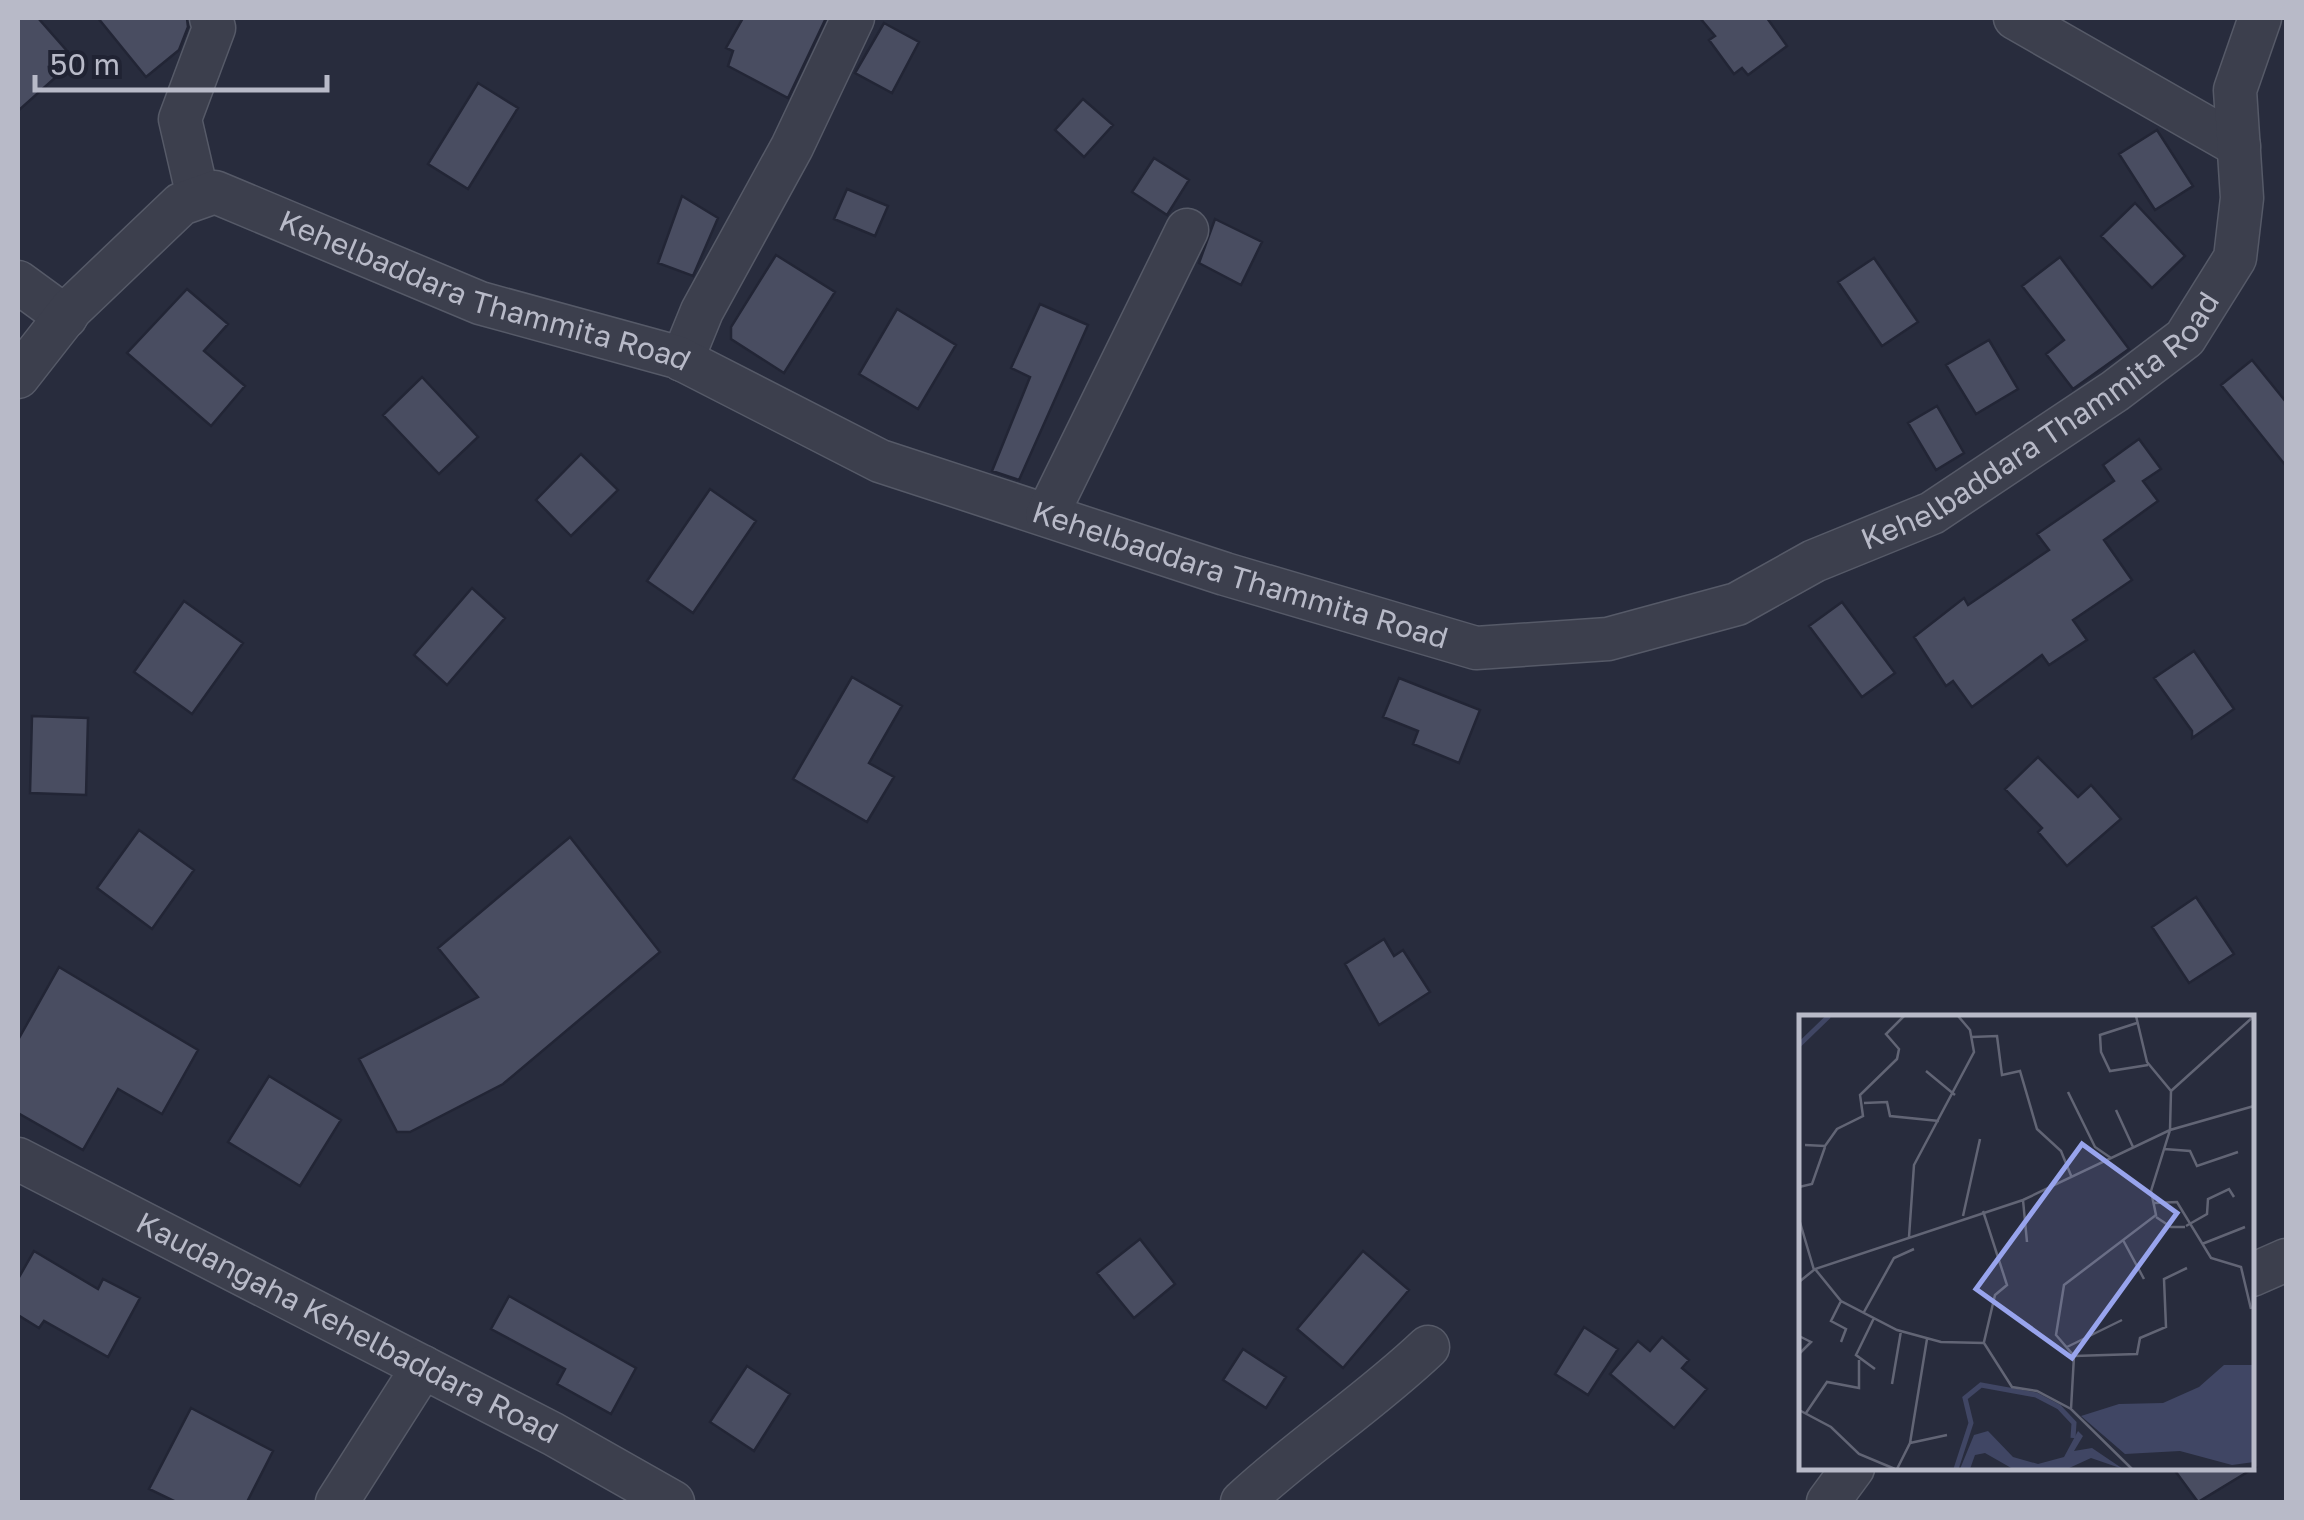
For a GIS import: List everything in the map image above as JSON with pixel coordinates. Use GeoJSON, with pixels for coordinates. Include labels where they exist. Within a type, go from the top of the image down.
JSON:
{"type":"FeatureCollection","features":[{"type":"Feature","properties":{"kind":"street"},"geometry":{"type":"LineString","coordinates":[[18,377],[66,317],[181,204],[198,198],[180,120],[214,28],[211,18]]}},
{"type":"Feature","properties":{"kind":"street"},"geometry":{"type":"LineString","coordinates":[[682,360],[702,311],[792,148],[853,18]]}},
{"type":"Feature","properties":{"kind":"street"},"geometry":{"type":"LineString","coordinates":[[2015,18],[2239,146]]}},
{"type":"Feature","properties":{"kind":"street","name":"Kehelbaddara Thammita Road"},"geometry":{"type":"LineString","coordinates":[[198,198],[215,192],[480,303],[682,360],[880,461],[1047,516],[1476,648],[1608,639],[1737,604],[1814,561],[1932,513],[2115,392],[2185,338],[2236,258],[2242,198],[2235,90],[2260,18]]}},
{"type":"Feature","properties":{"kind":"street"},"geometry":{"type":"LineString","coordinates":[[1047,516],[1187,230]]}},
{"type":"Feature","properties":{"kind":"street"},"geometry":{"type":"LineString","coordinates":[[18,282],[66,317]]}},
{"type":"Feature","properties":{"kind":"street","name":"Kaudangaha Kehelbaddara Road"},"geometry":{"type":"LineString","coordinates":[[18,1159],[423,1367],[673,1502]]}},
{"type":"Feature","properties":{"kind":"street"},"geometry":{"type":"LineString","coordinates":[[2254,1274],[2286,1260]]}},
{"type":"Feature","properties":{"kind":"street"},"geometry":{"type":"LineString","coordinates":[[1242,1502],[1274,1472],[1384,1389],[1428,1347]]}},
{"type":"Feature","properties":{"kind":"street"},"geometry":{"type":"LineString","coordinates":[[337,1502],[423,1367]]}},
{"type":"Feature","properties":{"kind":"street"},"geometry":{"type":"LineString","coordinates":[[1828,1502],[1852,1470]]}},
{"type":"Feature","properties":{"kind":"building"},"geometry":{"type":"Polygon","coordinates":[[[18,18],[38,18],[75,60],[18,111],[18,18]]]}},
{"type":"Feature","properties":{"kind":"building"},"geometry":{"type":"Polygon","coordinates":[[[98,18],[187,18],[188,27],[179,50],[146,77],[98,18]]]}},
{"type":"Feature","properties":{"kind":"building"},"geometry":{"type":"Polygon","coordinates":[[[743,18],[826,18],[788,98],[728,66],[733,51],[726,48],[743,18]]]}},
{"type":"Feature","properties":{"kind":"building"},"geometry":{"type":"Polygon","coordinates":[[[1700,18],[1767,18],[1787,46],[1748,75],[1742,68],[1734,74],[1709,40],[1715,36],[1700,18]]]}},
{"type":"Feature","properties":{"kind":"building"},"geometry":{"type":"Polygon","coordinates":[[[884,23],[919,42],[892,93],[855,73],[884,23]]]}},
{"type":"Feature","properties":{"kind":"building"},"geometry":{"type":"Polygon","coordinates":[[[478,83],[518,108],[468,189],[428,164],[478,83]]]}},
{"type":"Feature","properties":{"kind":"building"},"geometry":{"type":"Polygon","coordinates":[[[1083,99],[1113,125],[1084,157],[1055,130],[1083,99]]]}},
{"type":"Feature","properties":{"kind":"building"},"geometry":{"type":"Polygon","coordinates":[[[2157,130],[2193,186],[2155,210],[2119,154],[2157,130]]]}},
{"type":"Feature","properties":{"kind":"building"},"geometry":{"type":"Polygon","coordinates":[[[1154,158],[1189,180],[1167,215],[1132,192],[1154,158]]]}},
{"type":"Feature","properties":{"kind":"building"},"geometry":{"type":"Polygon","coordinates":[[[847,189],[888,206],[875,236],[834,219],[847,189]]]}},
{"type":"Feature","properties":{"kind":"building"},"geometry":{"type":"Polygon","coordinates":[[[682,196],[718,218],[693,276],[658,263],[682,196]]]}},
{"type":"Feature","properties":{"kind":"building"},"geometry":{"type":"Polygon","coordinates":[[[2135,203],[2185,256],[2152,288],[2101,236],[2135,203]]]}},
{"type":"Feature","properties":{"kind":"building"},"geometry":{"type":"Polygon","coordinates":[[[1215,219],[1262,242],[1241,285],[1199,263],[1215,219]]]}},
{"type":"Feature","properties":{"kind":"building"},"geometry":{"type":"Polygon","coordinates":[[[776,255],[835,292],[784,373],[731,339],[731,327],[776,255]]]}},
{"type":"Feature","properties":{"kind":"building"},"geometry":{"type":"Polygon","coordinates":[[[2060,257],[2129,349],[2073,389],[2046,354],[2064,340],[2022,286],[2060,257]]]}},
{"type":"Feature","properties":{"kind":"building"},"geometry":{"type":"Polygon","coordinates":[[[1874,258],[1918,322],[1882,346],[1838,282],[1874,258]]]}},
{"type":"Feature","properties":{"kind":"building"},"geometry":{"type":"Polygon","coordinates":[[[187,289],[228,324],[204,351],[245,386],[211,426],[127,353],[187,289]]]}},
{"type":"Feature","properties":{"kind":"building"},"geometry":{"type":"Polygon","coordinates":[[[1040,304],[1088,325],[1019,480],[992,471],[1030,377],[1011,368],[1040,304]]]}},
{"type":"Feature","properties":{"kind":"building"},"geometry":{"type":"Polygon","coordinates":[[[897,309],[956,345],[918,409],[859,374],[897,309]]]}},
{"type":"Feature","properties":{"kind":"building"},"geometry":{"type":"Polygon","coordinates":[[[1989,340],[2018,389],[1976,414],[1946,365],[1989,340]]]}},
{"type":"Feature","properties":{"kind":"building"},"geometry":{"type":"Polygon","coordinates":[[[2252,360],[2286,402],[2286,466],[2221,385],[2252,360]]]}},
{"type":"Feature","properties":{"kind":"building"},"geometry":{"type":"Polygon","coordinates":[[[422,377],[478,437],[439,474],[383,415],[422,377]]]}},
{"type":"Feature","properties":{"kind":"building"},"geometry":{"type":"Polygon","coordinates":[[[1937,406],[1964,453],[1936,470],[1908,423],[1937,406]]]}},
{"type":"Feature","properties":{"kind":"building"},"geometry":{"type":"Polygon","coordinates":[[[2139,439],[2161,469],[2143,481],[2158,501],[2104,540],[2132,580],[2073,620],[2087,640],[2049,665],[2042,655],[1972,707],[1953,681],[1946,686],[1914,637],[1964,598],[1968,605],[2049,550],[2037,534],[2114,481],[2103,465],[2139,439]]]}},
{"type":"Feature","properties":{"kind":"building"},"geometry":{"type":"Polygon","coordinates":[[[581,454],[618,490],[571,536],[536,500],[581,454]]]}},
{"type":"Feature","properties":{"kind":"building"},"geometry":{"type":"Polygon","coordinates":[[[710,489],[756,521],[693,613],[647,581],[710,489]]]}},
{"type":"Feature","properties":{"kind":"building"},"geometry":{"type":"Polygon","coordinates":[[[472,588],[505,618],[447,685],[414,655],[472,588]]]}},
{"type":"Feature","properties":{"kind":"building"},"geometry":{"type":"Polygon","coordinates":[[[184,601],[243,643],[192,714],[134,672],[184,601]]]}},
{"type":"Feature","properties":{"kind":"building"},"geometry":{"type":"Polygon","coordinates":[[[1842,602],[1895,673],[1862,697],[1809,626],[1842,602]]]}},
{"type":"Feature","properties":{"kind":"building"},"geometry":{"type":"Polygon","coordinates":[[[2194,651],[2234,709],[2192,738],[2192,731],[2154,678],[2194,651]]]}},
{"type":"Feature","properties":{"kind":"building"},"geometry":{"type":"Polygon","coordinates":[[[852,677],[902,706],[869,763],[894,777],[867,822],[793,779],[852,677]]]}},
{"type":"Feature","properties":{"kind":"building"},"geometry":{"type":"Polygon","coordinates":[[[1399,678],[1480,710],[1459,763],[1413,744],[1418,731],[1383,717],[1399,678]]]}},
{"type":"Feature","properties":{"kind":"building"},"geometry":{"type":"Polygon","coordinates":[[[32,716],[88,718],[86,795],[30,793],[32,716]]]}},
{"type":"Feature","properties":{"kind":"building"},"geometry":{"type":"Polygon","coordinates":[[[2038,757],[2078,797],[2091,785],[2121,819],[2067,866],[2038,832],[2042,828],[2005,789],[2038,757]]]}},
{"type":"Feature","properties":{"kind":"building"},"geometry":{"type":"Polygon","coordinates":[[[139,830],[194,870],[152,929],[97,888],[139,830]]]}},
{"type":"Feature","properties":{"kind":"building"},"geometry":{"type":"Polygon","coordinates":[[[570,837],[660,952],[503,1084],[410,1132],[397,1132],[359,1059],[478,997],[438,948],[570,837]]]}},
{"type":"Feature","properties":{"kind":"building"},"geometry":{"type":"Polygon","coordinates":[[[2196,897],[2234,954],[2189,983],[2152,927],[2196,897]]]}},
{"type":"Feature","properties":{"kind":"building"},"geometry":{"type":"Polygon","coordinates":[[[1384,939],[1394,956],[1403,950],[1430,992],[1379,1025],[1345,964],[1384,939]]]}},
{"type":"Feature","properties":{"kind":"building"},"geometry":{"type":"Polygon","coordinates":[[[59,967],[198,1050],[162,1114],[118,1089],[83,1150],[18,1113],[18,1040],[59,967]]]}},
{"type":"Feature","properties":{"kind":"building"},"geometry":{"type":"Polygon","coordinates":[[[269,1076],[341,1120],[300,1186],[228,1142],[269,1076]]]}},
{"type":"Feature","properties":{"kind":"building"},"geometry":{"type":"Polygon","coordinates":[[[1140,1239],[1175,1284],[1134,1318],[1097,1273],[1140,1239]]]}},
{"type":"Feature","properties":{"kind":"building"},"geometry":{"type":"Polygon","coordinates":[[[34,1251],[98,1289],[103,1279],[140,1298],[108,1357],[44,1321],[39,1328],[18,1315],[18,1279],[34,1251]]]}},
{"type":"Feature","properties":{"kind":"building"},"geometry":{"type":"Polygon","coordinates":[[[1363,1251],[1409,1290],[1343,1368],[1297,1329],[1363,1251]]]}},
{"type":"Feature","properties":{"kind":"building"},"geometry":{"type":"Polygon","coordinates":[[[509,1296],[636,1368],[611,1414],[557,1384],[565,1369],[491,1329],[509,1296]]]}},
{"type":"Feature","properties":{"kind":"building"},"geometry":{"type":"Polygon","coordinates":[[[1584,1327],[1618,1349],[1588,1395],[1555,1374],[1584,1327]]]}},
{"type":"Feature","properties":{"kind":"building"},"geometry":{"type":"Polygon","coordinates":[[[1662,1337],[1689,1360],[1682,1368],[1707,1389],[1674,1428],[1610,1374],[1638,1341],[1650,1351],[1662,1337]]]}},
{"type":"Feature","properties":{"kind":"building"},"geometry":{"type":"Polygon","coordinates":[[[1243,1349],[1286,1377],[1266,1408],[1223,1380],[1243,1349]]]}},
{"type":"Feature","properties":{"kind":"building"},"geometry":{"type":"Polygon","coordinates":[[[747,1366],[790,1394],[754,1451],[710,1422],[747,1366]]]}},
{"type":"Feature","properties":{"kind":"building"},"geometry":{"type":"Polygon","coordinates":[[[191,1408],[273,1451],[247,1502],[176,1502],[149,1489],[191,1408]]]}},
{"type":"Feature","properties":{"kind":"building"},"geometry":{"type":"Polygon","coordinates":[[[2174,1470],[2251,1470],[2198,1502],[2174,1470]]]}}]}
